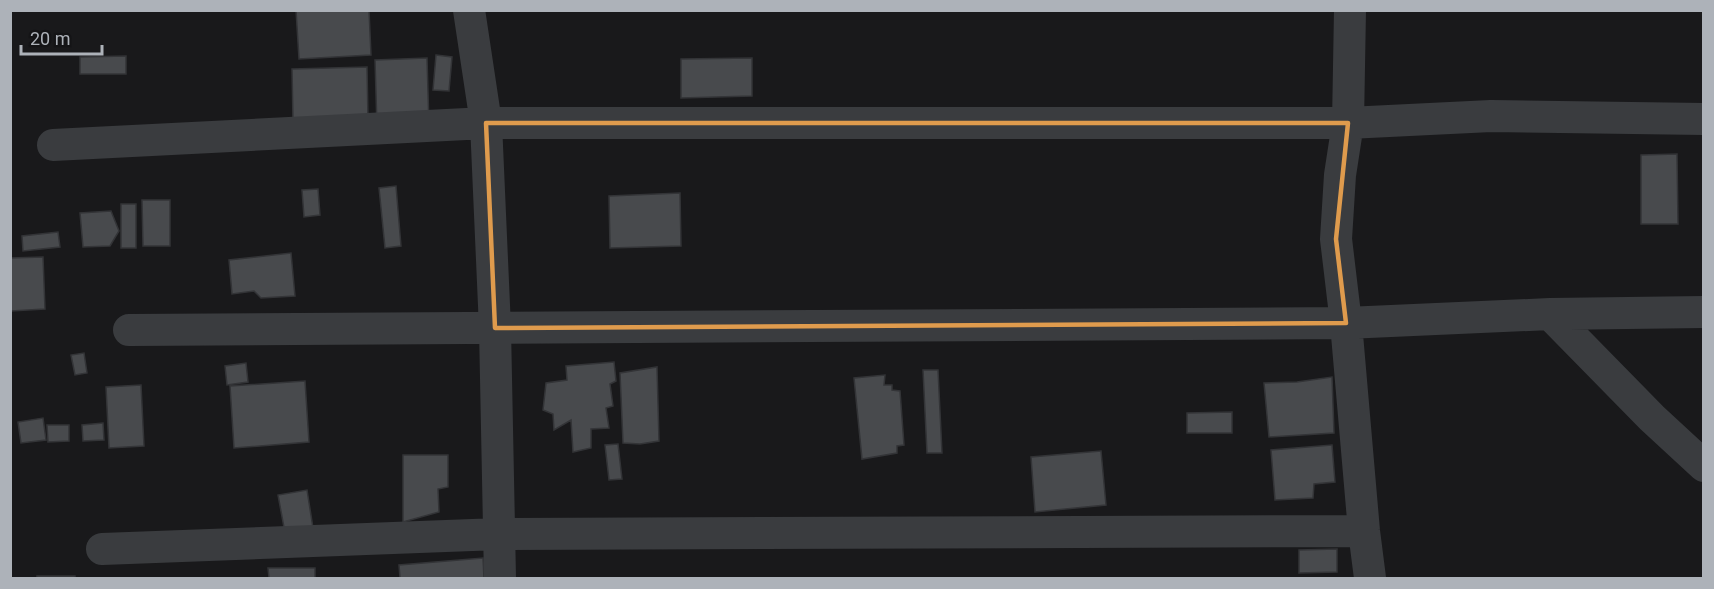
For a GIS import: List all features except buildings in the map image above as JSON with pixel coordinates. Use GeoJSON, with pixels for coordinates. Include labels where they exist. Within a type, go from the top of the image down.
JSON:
{"type":"FeatureCollection","features":[{"type":"Feature","properties":{"kind":"street"},"geometry":{"type":"LineString","coordinates":[[469,10],[486,123],[495,328],[500,579]]}},
{"type":"Feature","properties":{"kind":"street"},"geometry":{"type":"LineString","coordinates":[[1350,10],[1348,123],[1340,175],[1336,239],[1347,323],[1370,579]]}},
{"type":"Feature","properties":{"kind":"street"},"geometry":{"type":"LineString","coordinates":[[54,146],[486,123],[1348,123],[1491,116],[1704,119]]}},
{"type":"Feature","properties":{"kind":"street"},"geometry":{"type":"LineString","coordinates":[[129,330],[1347,323],[1550,314],[1704,312]]}},
{"type":"Feature","properties":{"kind":"street"},"geometry":{"type":"LineString","coordinates":[[1550,314],[1652,418],[1704,466]]}},
{"type":"Feature","properties":{"kind":"street"},"geometry":{"type":"LineString","coordinates":[[102,549],[498,534],[1364,531]]}},
{"type":"Feature","properties":{"kind":"highlighted area"},"geometry":{"type":"Polygon","coordinates":[[[486,123],[1348,123],[1336,239],[1346,323],[495,328],[486,123]]]}}]}
